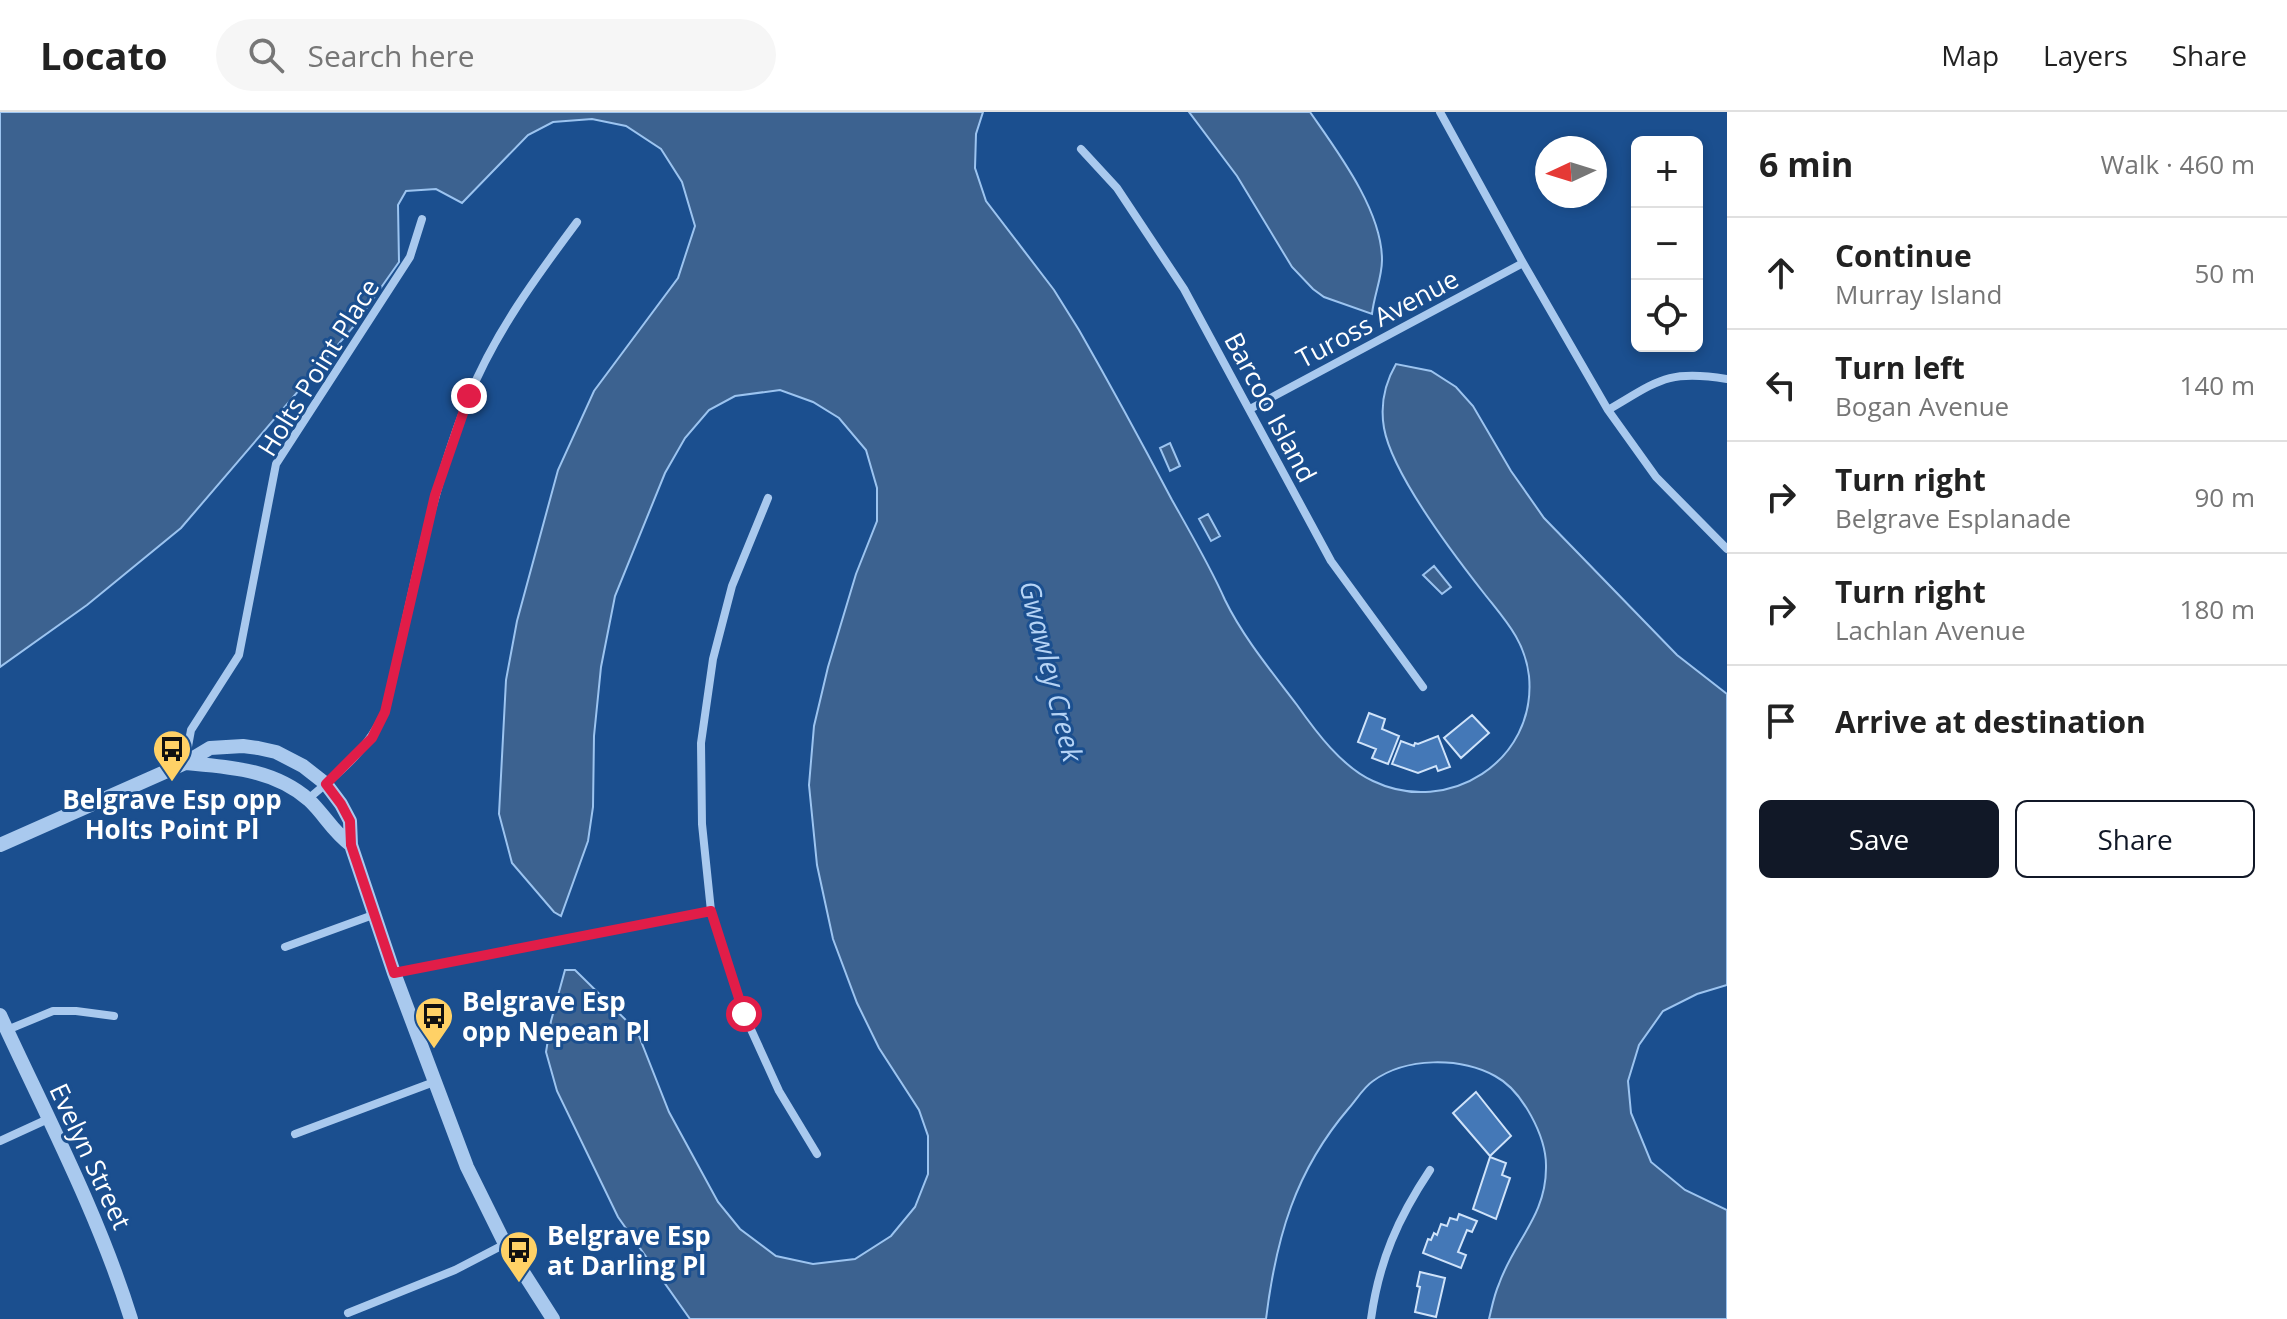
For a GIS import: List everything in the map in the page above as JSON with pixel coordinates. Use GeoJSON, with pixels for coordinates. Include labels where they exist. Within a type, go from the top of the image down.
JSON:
{"type":"FeatureCollection","features":[{"type":"Feature","properties":{"kind":"street"},"geometry":{"type":"LineString","coordinates":[[1440,112],[1608,410],[1656,477],[1727,549]]}},
{"type":"Feature","properties":{"kind":"street","name":"Barcoo Island"},"geometry":{"type":"LineString","coordinates":[[1081,149],[1117,188],[1184,289],[1331,561],[1423,687]]}},
{"type":"Feature","properties":{"kind":"street","name":"Holts Point Place"},"geometry":{"type":"LineString","coordinates":[[185,763],[191,730],[239,655],[276,464],[410,257],[422,219]]}},
{"type":"Feature","properties":{"kind":"street"},"geometry":{"type":"LineString","coordinates":[[308,799],[372,738],[385,712],[435,495],[469,396],[519,300],[577,222]]}},
{"type":"Feature","properties":{"kind":"street","name":"Tuross Avenue"},"geometry":{"type":"LineString","coordinates":[[1250,409],[1523,263]]}},
{"type":"Feature","properties":{"kind":"street"},"geometry":{"type":"LineString","coordinates":[[1608,410],[1666,377],[1683,374],[1727,379]]}},
{"type":"Feature","properties":{"kind":"street"},"geometry":{"type":"LineString","coordinates":[[768,498],[732,586],[711,673],[701,743],[702,824],[711,911],[744,1014],[779,1091],[817,1154]]}},
{"type":"Feature","properties":{"kind":"street"},"geometry":{"type":"LineString","coordinates":[[0,845],[185,763],[210,748],[258,748],[294,760],[326,784],[350,821],[351,845],[373,915],[467,1167],[505,1244],[553,1319]]}},
{"type":"Feature","properties":{"kind":"street"},"geometry":{"type":"LineString","coordinates":[[185,763],[229,766],[285,783],[308,799],[335,834],[351,845]]}},
{"type":"Feature","properties":{"kind":"street"},"geometry":{"type":"LineString","coordinates":[[394,973],[711,911]]}},
{"type":"Feature","properties":{"kind":"street"},"geometry":{"type":"LineString","coordinates":[[285,947],[373,915]]}},
{"type":"Feature","properties":{"kind":"street"},"geometry":{"type":"LineString","coordinates":[[7,1030],[53,1011],[114,1016]]}},
{"type":"Feature","properties":{"kind":"street","name":"Evelyn Street"},"geometry":{"type":"LineString","coordinates":[[0,1015],[104,1240],[131,1319]]}},
{"type":"Feature","properties":{"kind":"street"},"geometry":{"type":"LineString","coordinates":[[295,1134],[434,1082]]}},
{"type":"Feature","properties":{"kind":"street"},"geometry":{"type":"LineString","coordinates":[[0,1141],[48,1119]]}},
{"type":"Feature","properties":{"kind":"street"},"geometry":{"type":"LineString","coordinates":[[1371,1319],[1383,1257],[1407,1205],[1430,1170]]}},
{"type":"Feature","properties":{"kind":"street"},"geometry":{"type":"LineString","coordinates":[[348,1313],[455,1270],[505,1244]]}},
{"type":"Feature","properties":{"kind":"water","name":"Gwawley Creek"},"geometry":{"type":"Polygon","coordinates":[[[0,112],[983,112],[976,134],[975,168],[986,201],[1054,290],[1079,330],[1240,627],[1330,748],[1362,775],[1402,790],[1430,792],[1457,786],[1482,774],[1503,756],[1519,733],[1528,706],[1527,663],[1518,641],[1411,490],[1389,446],[1384,428],[1384,394],[1396,364],[1431,371],[1456,387],[1473,406],[1511,471],[1544,518],[1677,655],[1727,694],[1727,985],[1697,994],[1663,1011],[1639,1045],[1628,1081],[1631,1113],[1651,1162],[1685,1190],[1727,1210],[1727,1319],[1489,1319],[1505,1269],[1541,1200],[1545,1185],[1545,1156],[1531,1116],[1505,1083],[1466,1065],[1433,1062],[1401,1067],[1373,1081],[1330,1132],[1302,1181],[1282,1233],[1266,1319],[690,1319],[618,1217],[557,1091],[546,1052],[565,970],[575,970],[637,1031],[669,1112],[718,1202],[740,1229],[776,1256],[813,1264],[855,1259],[891,1236],[915,1207],[928,1174],[928,1136],[919,1110],[879,1048],[857,1003],[833,939],[817,865],[809,785],[814,726],[828,667],[856,574],[877,521],[877,488],[866,450],[839,418],[813,402],[780,390],[735,396],[709,410],[685,438],[665,473],[615,596],[601,667],[594,736],[593,807],[588,841],[561,916],[554,912],[512,863],[499,814],[506,680],[517,621],[558,470],[594,391],[678,278],[695,226],[682,182],[661,149],[626,126],[592,119],[553,122],[528,135],[462,203],[436,189],[406,191],[398,205],[399,262],[354,326],[181,528],[87,605],[0,667],[0,112]]]}},
{"type":"Feature","properties":{"kind":"water"},"geometry":{"type":"Polygon","coordinates":[[[1189,112],[1310,112],[1356,182],[1375,221],[1382,260],[1372,314],[1324,297],[1292,267],[1237,176],[1189,112]]]}},
{"type":"Feature","properties":{"kind":"water"},"geometry":{"type":"Polygon","coordinates":[[[1170,443],[1180,466],[1170,471],[1160,448],[1170,443]]]}},
{"type":"Feature","properties":{"kind":"water"},"geometry":{"type":"Polygon","coordinates":[[[1208,514],[1220,536],[1211,541],[1199,519],[1208,514]]]}},
{"type":"Feature","properties":{"kind":"water"},"geometry":{"type":"Polygon","coordinates":[[[1434,566],[1451,587],[1442,594],[1423,575],[1434,566]]]}},
{"type":"Feature","properties":{"kind":"building"},"geometry":{"type":"Polygon","coordinates":[[[1369,713],[1385,719],[1382,729],[1399,736],[1388,764],[1372,758],[1376,749],[1358,742],[1369,713]]]}},
{"type":"Feature","properties":{"kind":"building"},"geometry":{"type":"Polygon","coordinates":[[[1472,715],[1489,733],[1461,758],[1444,738],[1472,715]]]}},
{"type":"Feature","properties":{"kind":"building"},"geometry":{"type":"Polygon","coordinates":[[[1438,736],[1450,767],[1438,771],[1436,766],[1418,773],[1392,764],[1401,741],[1414,746],[1438,736]]]}},
{"type":"Feature","properties":{"kind":"building"},"geometry":{"type":"Polygon","coordinates":[[[1476,1092],[1511,1136],[1490,1156],[1453,1113],[1476,1092]]]}},
{"type":"Feature","properties":{"kind":"building"},"geometry":{"type":"Polygon","coordinates":[[[1490,1157],[1506,1163],[1502,1175],[1510,1178],[1496,1219],[1473,1209],[1490,1157]]]}},
{"type":"Feature","properties":{"kind":"building"},"geometry":{"type":"Polygon","coordinates":[[[1459,1214],[1477,1221],[1472,1232],[1467,1230],[1458,1252],[1466,1255],[1461,1268],[1423,1253],[1428,1239],[1431,1240],[1434,1233],[1437,1235],[1441,1224],[1447,1226],[1450,1218],[1457,1220],[1459,1214]]]}},
{"type":"Feature","properties":{"kind":"building"},"geometry":{"type":"Polygon","coordinates":[[[1420,1272],[1445,1278],[1436,1317],[1415,1312],[1420,1272]]]}},
{"type":"Feature","properties":{"kind":"place","name":"Belgrave Esp opp Holts Point Pl"},"geometry":{"type":"Point","coordinates":[172,783]}},
{"type":"Feature","properties":{"kind":"place","name":"Belgrave Esp opp Nepean Pl"},"geometry":{"type":"Point","coordinates":[434,1050]}},
{"type":"Feature","properties":{"kind":"place","name":"Belgrave Esp at Darling Pl"},"geometry":{"type":"Point","coordinates":[519,1284]}},
{"type":"Feature","properties":{"kind":"route"},"geometry":{"type":"LineString","coordinates":[[469,396],[435,495],[385,712],[372,738],[326,784],[350,821],[351,845],[394,973],[711,911],[744,1014]]}}]}
